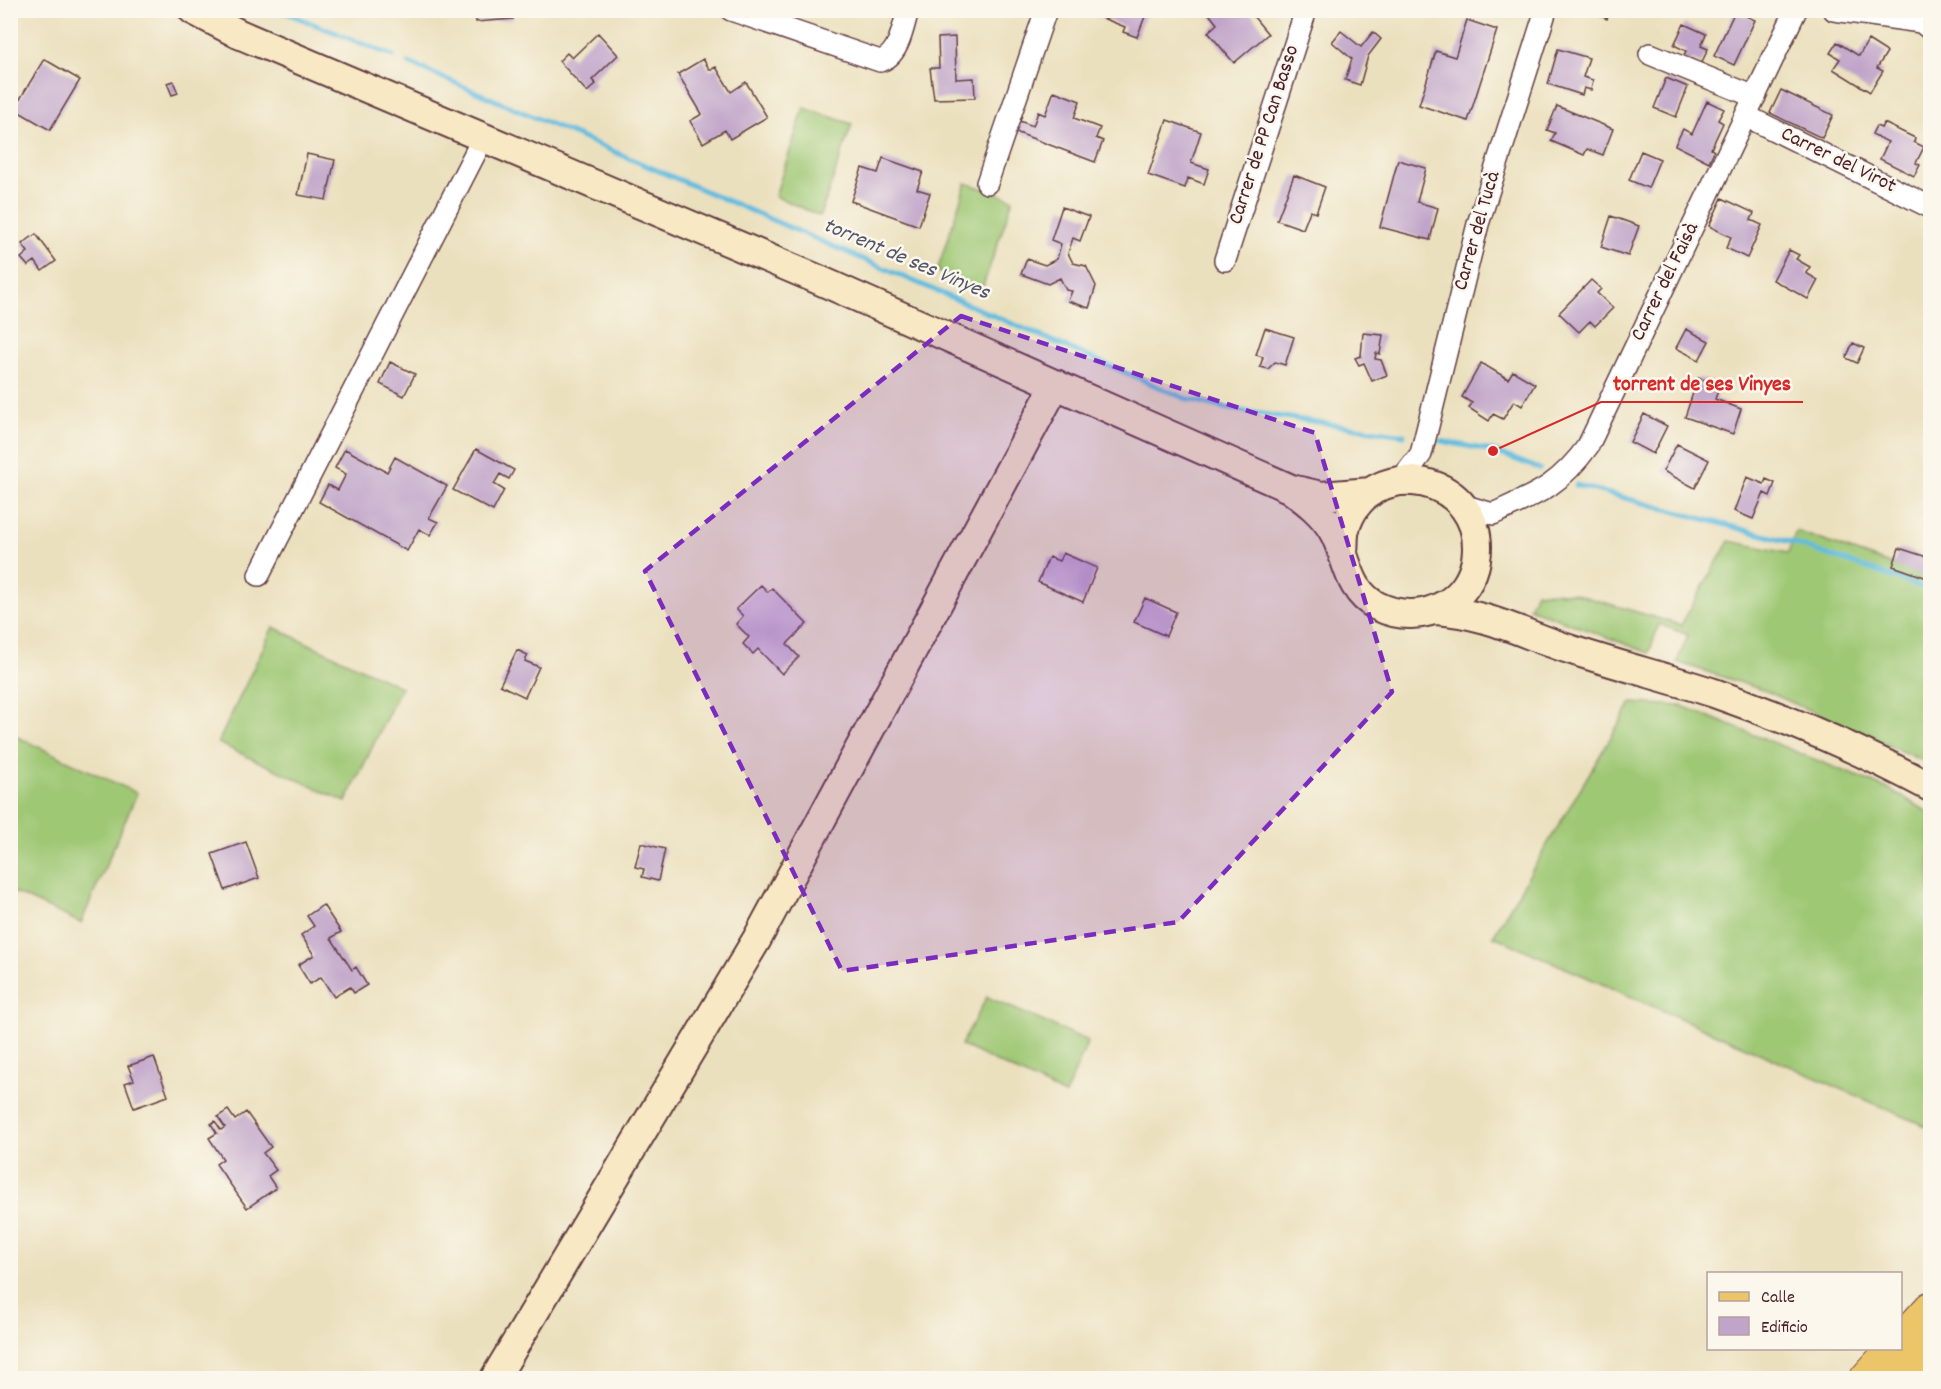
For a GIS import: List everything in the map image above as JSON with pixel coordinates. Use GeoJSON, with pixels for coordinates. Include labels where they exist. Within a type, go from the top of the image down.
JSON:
{"type":"FeatureCollection","features":[{"type":"Feature","properties":{"kind":"main road"},"geometry":{"type":"LineString","coordinates":[[193,10],[239,34],[1056,384],[1292,489],[1321,496],[1371,492],[1401,480],[1417,480],[1438,487],[1452,494],[1473,524],[1476,558],[1488,605],[1504,623]]}},
{"type":"Feature","properties":{"kind":"main road"},"geometry":{"type":"LineString","coordinates":[[495,1378],[757,939],[1056,384]]}},
{"type":"Feature","properties":{"kind":"main road"},"geometry":{"type":"LineString","coordinates":[[1292,489],[1325,519],[1343,552]]}},
{"type":"Feature","properties":{"kind":"main road"},"geometry":{"type":"LineString","coordinates":[[1371,492],[1355,508],[1345,529],[1343,552],[1347,573],[1358,591],[1374,605],[1415,615],[1436,610],[1453,600],[1466,586],[1476,558]]}},
{"type":"Feature","properties":{"kind":"main road"},"geometry":{"type":"LineString","coordinates":[[1436,610],[1480,615],[1572,650],[1714,693],[1795,723],[1878,759],[1930,787]]}},
{"type":"Feature","properties":{"kind":"main road"},"geometry":{"type":"LineString","coordinates":[[1902,1339],[1930,1308]]}},
{"type":"Feature","properties":{"kind":"main road"},"geometry":{"type":"LineString","coordinates":[[1866,1378],[1891,1350]]}},
{"type":"Feature","properties":{"kind":"main road"},"geometry":{"type":"LineString","coordinates":[[1907,1378],[1930,1353]]}},
{"type":"Feature","properties":{"kind":"street"},"geometry":{"type":"LineString","coordinates":[[731,10],[880,61],[887,59],[897,47],[908,10]]}},
{"type":"Feature","properties":{"kind":"street"},"geometry":{"type":"LineString","coordinates":[[987,183],[1046,10]]}},
{"type":"Feature","properties":{"kind":"street","name":"Carrer de PP Can Basso"},"geometry":{"type":"LineString","coordinates":[[1225,260],[1306,10]]}},
{"type":"Feature","properties":{"kind":"street","name":"Carrer del Tucà"},"geometry":{"type":"LineString","coordinates":[[1401,480],[1421,454],[1478,224],[1546,10]]}},
{"type":"Feature","properties":{"kind":"street","name":"Carrer del Faisà"},"geometry":{"type":"LineString","coordinates":[[1492,514],[1551,487],[1572,468],[1588,446],[1796,10]]}},
{"type":"Feature","properties":{"kind":"street"},"geometry":{"type":"LineString","coordinates":[[1834,10],[1921,22],[1930,29]]}},
{"type":"Feature","properties":{"kind":"street","name":"Carrer del Virot"},"geometry":{"type":"LineString","coordinates":[[1650,54],[1930,207]]}},
{"type":"Feature","properties":{"kind":"street"},"geometry":{"type":"LineString","coordinates":[[259,575],[483,138]]}},
{"type":"Feature","properties":{"kind":"street"},"geometry":{"type":"LineString","coordinates":[[1421,454],[1438,487]]}},
{"type":"Feature","properties":{"kind":"street"},"geometry":{"type":"LineString","coordinates":[[1462,506],[1492,514],[1476,558]]}},
{"type":"Feature","properties":{"kind":"highlighted area"},"geometry":{"type":"Polygon","coordinates":[[[961,316],[1315,433],[1392,692],[1178,922],[842,971],[645,571],[961,316]]]}},
{"type":"Feature","properties":{"kind":"green space"},"geometry":{"type":"Polygon","coordinates":[[[804,108],[852,124],[820,216],[775,196],[804,108]]]}},
{"type":"Feature","properties":{"kind":"green space"},"geometry":{"type":"Polygon","coordinates":[[[966,183],[1013,199],[981,292],[937,271],[966,183]]]}},
{"type":"Feature","properties":{"kind":"green space"},"geometry":{"type":"Polygon","coordinates":[[[1796,531],[1930,578],[1930,764],[1766,691],[1677,662],[1688,635],[1659,624],[1649,653],[1529,608],[1536,592],[1572,593],[1681,625],[1729,541],[1788,553],[1796,531]]]}},
{"type":"Feature","properties":{"kind":"green space"},"geometry":{"type":"Polygon","coordinates":[[[273,627],[401,687],[346,802],[218,743],[273,627]]]}},
{"type":"Feature","properties":{"kind":"green space"},"geometry":{"type":"Polygon","coordinates":[[[1631,703],[1682,706],[1891,790],[1930,813],[1930,1128],[1493,936],[1631,703]]]}},
{"type":"Feature","properties":{"kind":"green space"},"geometry":{"type":"Polygon","coordinates":[[[11,734],[137,793],[81,923],[11,891],[11,734]]]}},
{"type":"Feature","properties":{"kind":"green space"},"geometry":{"type":"Polygon","coordinates":[[[987,997],[1088,1041],[1065,1095],[961,1045],[987,997]]]}},
{"type":"Feature","properties":{"kind":"building"},"geometry":{"type":"Polygon","coordinates":[[[475,10],[512,10],[513,19],[476,22],[475,10]]]}},
{"type":"Feature","properties":{"kind":"building"},"geometry":{"type":"Polygon","coordinates":[[[1082,10],[1138,10],[1146,14],[1137,37],[1123,32],[1125,27],[1082,10]]]}},
{"type":"Feature","properties":{"kind":"building"},"geometry":{"type":"Polygon","coordinates":[[[1206,10],[1234,10],[1237,14],[1241,10],[1248,10],[1268,34],[1234,63],[1208,32],[1217,24],[1206,10]]]}},
{"type":"Feature","properties":{"kind":"building"},"geometry":{"type":"Polygon","coordinates":[[[1590,10],[1611,10],[1607,19],[1590,10]]]}},
{"type":"Feature","properties":{"kind":"building"},"geometry":{"type":"Polygon","coordinates":[[[1735,11],[1755,20],[1734,65],[1714,56],[1735,11]]]}},
{"type":"Feature","properties":{"kind":"building"},"geometry":{"type":"Polygon","coordinates":[[[1467,20],[1497,30],[1468,121],[1419,105],[1436,51],[1455,57],[1467,20]]]}},
{"type":"Feature","properties":{"kind":"building"},"geometry":{"type":"Polygon","coordinates":[[[1684,24],[1706,34],[1701,46],[1708,49],[1701,64],[1692,59],[1690,63],[1682,59],[1686,51],[1674,45],[1684,24]]]}},
{"type":"Feature","properties":{"kind":"building"},"geometry":{"type":"Polygon","coordinates":[[[1341,31],[1361,47],[1373,32],[1381,39],[1368,56],[1360,85],[1345,80],[1352,59],[1332,42],[1341,31]]]}},
{"type":"Feature","properties":{"kind":"building"},"geometry":{"type":"Polygon","coordinates":[[[598,33],[618,55],[592,80],[596,84],[587,92],[559,61],[567,53],[572,58],[598,33]]]}},
{"type":"Feature","properties":{"kind":"building"},"geometry":{"type":"Polygon","coordinates":[[[955,37],[956,79],[974,78],[975,98],[934,99],[930,68],[939,68],[938,38],[955,37]]]}},
{"type":"Feature","properties":{"kind":"building"},"geometry":{"type":"Polygon","coordinates":[[[1868,40],[1887,52],[1877,68],[1883,71],[1870,92],[1833,69],[1840,59],[1830,53],[1837,42],[1859,56],[1868,40]]]}},
{"type":"Feature","properties":{"kind":"building"},"geometry":{"type":"Polygon","coordinates":[[[1558,49],[1589,58],[1583,77],[1593,80],[1591,90],[1584,88],[1582,95],[1548,84],[1558,49]]]}},
{"type":"Feature","properties":{"kind":"building"},"geometry":{"type":"Polygon","coordinates":[[[44,59],[80,80],[50,130],[14,109],[44,59]]]}},
{"type":"Feature","properties":{"kind":"building"},"geometry":{"type":"Polygon","coordinates":[[[703,59],[710,70],[716,67],[731,92],[746,82],[767,117],[730,139],[725,130],[703,143],[690,121],[702,114],[678,74],[703,59]]]}},
{"type":"Feature","properties":{"kind":"building"},"geometry":{"type":"Polygon","coordinates":[[[1666,78],[1688,87],[1676,117],[1654,108],[1666,78]]]}},
{"type":"Feature","properties":{"kind":"building"},"geometry":{"type":"Polygon","coordinates":[[[173,81],[178,93],[172,95],[167,83],[173,81]]]}},
{"type":"Feature","properties":{"kind":"building"},"geometry":{"type":"Polygon","coordinates":[[[1781,90],[1833,115],[1822,138],[1770,113],[1781,90]]]}},
{"type":"Feature","properties":{"kind":"building"},"geometry":{"type":"Polygon","coordinates":[[[1054,91],[1080,101],[1074,118],[1100,128],[1096,138],[1103,141],[1095,162],[1013,131],[1017,120],[1033,126],[1038,112],[1045,115],[1054,91]]]}},
{"type":"Feature","properties":{"kind":"building"},"geometry":{"type":"Polygon","coordinates":[[[1707,101],[1724,109],[1718,120],[1723,123],[1711,149],[1714,151],[1709,162],[1675,145],[1683,129],[1692,134],[1707,101]]]}},
{"type":"Feature","properties":{"kind":"building"},"geometry":{"type":"Polygon","coordinates":[[[1557,106],[1613,129],[1603,155],[1587,149],[1584,155],[1551,141],[1555,133],[1547,130],[1557,106]]]}},
{"type":"Feature","properties":{"kind":"building"},"geometry":{"type":"Polygon","coordinates":[[[1167,120],[1201,132],[1191,163],[1209,169],[1204,184],[1188,178],[1185,188],[1148,175],[1167,120]]]}},
{"type":"Feature","properties":{"kind":"building"},"geometry":{"type":"Polygon","coordinates":[[[1884,123],[1915,138],[1914,142],[1924,147],[1916,163],[1920,165],[1914,176],[1880,159],[1888,142],[1872,134],[1876,126],[1881,128],[1884,123]]]}},
{"type":"Feature","properties":{"kind":"building"},"geometry":{"type":"Polygon","coordinates":[[[1641,151],[1660,159],[1648,188],[1629,180],[1641,151]]]}},
{"type":"Feature","properties":{"kind":"building"},"geometry":{"type":"Polygon","coordinates":[[[307,154],[335,160],[326,200],[298,195],[307,154]]]}},
{"type":"Feature","properties":{"kind":"building"},"geometry":{"type":"Polygon","coordinates":[[[883,158],[923,172],[917,189],[930,193],[919,226],[851,201],[862,168],[878,173],[883,158]]]}},
{"type":"Feature","properties":{"kind":"building"},"geometry":{"type":"Polygon","coordinates":[[[1398,160],[1426,168],[1417,202],[1438,208],[1430,240],[1380,227],[1398,160]]]}},
{"type":"Feature","properties":{"kind":"building"},"geometry":{"type":"Polygon","coordinates":[[[1294,175],[1325,187],[1316,213],[1310,211],[1303,229],[1277,220],[1294,175]]]}},
{"type":"Feature","properties":{"kind":"building"},"geometry":{"type":"Polygon","coordinates":[[[1722,198],[1754,213],[1751,220],[1762,225],[1747,258],[1726,248],[1731,237],[1709,226],[1722,198]]]}},
{"type":"Feature","properties":{"kind":"building"},"geometry":{"type":"Polygon","coordinates":[[[1062,207],[1089,217],[1080,241],[1073,238],[1068,253],[1073,263],[1086,266],[1096,286],[1089,308],[1068,301],[1072,291],[1066,290],[1060,278],[1048,284],[1021,274],[1027,259],[1045,265],[1057,259],[1061,244],[1051,240],[1062,207]]]}},
{"type":"Feature","properties":{"kind":"building"},"geometry":{"type":"Polygon","coordinates":[[[1611,216],[1639,226],[1628,256],[1601,247],[1611,216]]]}},
{"type":"Feature","properties":{"kind":"building"},"geometry":{"type":"Polygon","coordinates":[[[36,234],[56,261],[42,271],[35,261],[28,266],[21,258],[28,252],[22,244],[36,234]]]}},
{"type":"Feature","properties":{"kind":"building"},"geometry":{"type":"Polygon","coordinates":[[[1789,250],[1799,255],[1796,259],[1810,267],[1806,273],[1818,280],[1808,299],[1773,280],[1789,250]]]}},
{"type":"Feature","properties":{"kind":"building"},"geometry":{"type":"Polygon","coordinates":[[[1591,280],[1601,289],[1597,293],[1613,308],[1595,326],[1590,321],[1579,332],[1559,313],[1591,280]]]}},
{"type":"Feature","properties":{"kind":"building"},"geometry":{"type":"Polygon","coordinates":[[[1265,328],[1294,337],[1285,365],[1275,362],[1268,369],[1260,367],[1263,357],[1256,355],[1265,328]]]}},
{"type":"Feature","properties":{"kind":"building"},"geometry":{"type":"Polygon","coordinates":[[[1686,329],[1709,341],[1699,360],[1676,348],[1686,329]]]}},
{"type":"Feature","properties":{"kind":"building"},"geometry":{"type":"Polygon","coordinates":[[[1363,333],[1383,335],[1380,354],[1376,353],[1375,359],[1381,360],[1387,375],[1372,381],[1364,363],[1359,365],[1355,358],[1361,356],[1363,333]]]}},
{"type":"Feature","properties":{"kind":"building"},"geometry":{"type":"Polygon","coordinates":[[[1853,343],[1864,348],[1857,363],[1846,358],[1853,343]]]}},
{"type":"Feature","properties":{"kind":"building"},"geometry":{"type":"Polygon","coordinates":[[[390,362],[415,374],[404,396],[380,384],[390,362]]]}},
{"type":"Feature","properties":{"kind":"building"},"geometry":{"type":"Polygon","coordinates":[[[1481,363],[1508,379],[1513,371],[1535,384],[1522,406],[1514,401],[1503,419],[1493,414],[1489,421],[1469,408],[1472,403],[1462,397],[1481,363]]]}},
{"type":"Feature","properties":{"kind":"building"},"geometry":{"type":"Polygon","coordinates":[[[1698,378],[1720,385],[1715,399],[1741,409],[1733,434],[1685,417],[1698,378]]]}},
{"type":"Feature","properties":{"kind":"building"},"geometry":{"type":"Polygon","coordinates":[[[1644,414],[1667,426],[1653,454],[1630,442],[1644,414]]]}},
{"type":"Feature","properties":{"kind":"building"},"geometry":{"type":"Polygon","coordinates":[[[1677,444],[1709,460],[1695,488],[1663,471],[1677,444]]]}},
{"type":"Feature","properties":{"kind":"building"},"geometry":{"type":"Polygon","coordinates":[[[345,449],[387,472],[395,457],[447,486],[429,518],[438,522],[430,535],[419,529],[407,551],[319,502],[328,485],[338,490],[346,474],[335,468],[345,449]]]}},
{"type":"Feature","properties":{"kind":"building"},"geometry":{"type":"Polygon","coordinates":[[[476,449],[514,470],[509,479],[500,474],[494,484],[504,490],[493,511],[453,490],[476,449]]]}},
{"type":"Feature","properties":{"kind":"building"},"geometry":{"type":"Polygon","coordinates":[[[1747,477],[1764,484],[1766,479],[1775,483],[1770,496],[1764,493],[1753,519],[1734,511],[1747,477]]]}},
{"type":"Feature","properties":{"kind":"building"},"geometry":{"type":"Polygon","coordinates":[[[1899,548],[1930,558],[1930,579],[1893,566],[1899,548]]]}},
{"type":"Feature","properties":{"kind":"building"},"geometry":{"type":"Polygon","coordinates":[[[1063,553],[1097,568],[1083,602],[1038,582],[1049,557],[1059,561],[1063,553]]]}},
{"type":"Feature","properties":{"kind":"building"},"geometry":{"type":"Polygon","coordinates":[[[761,585],[768,592],[772,588],[807,624],[787,644],[799,657],[782,674],[758,649],[753,654],[743,644],[749,637],[736,624],[743,616],[736,609],[761,585]]]}},
{"type":"Feature","properties":{"kind":"building"},"geometry":{"type":"Polygon","coordinates":[[[1145,598],[1176,612],[1166,636],[1134,622],[1145,598]]]}},
{"type":"Feature","properties":{"kind":"building"},"geometry":{"type":"Polygon","coordinates":[[[517,650],[528,655],[525,661],[539,667],[525,697],[500,685],[517,650]]]}},
{"type":"Feature","properties":{"kind":"building"},"geometry":{"type":"Polygon","coordinates":[[[246,842],[259,878],[225,890],[212,854],[246,842]]]}},
{"type":"Feature","properties":{"kind":"building"},"geometry":{"type":"Polygon","coordinates":[[[641,843],[665,849],[658,881],[642,877],[644,869],[635,867],[641,843]]]}},
{"type":"Feature","properties":{"kind":"building"},"geometry":{"type":"Polygon","coordinates":[[[323,905],[341,932],[331,938],[352,970],[356,967],[367,985],[354,993],[350,987],[334,997],[321,977],[310,984],[298,965],[314,955],[301,935],[314,926],[307,916],[323,905]]]}},
{"type":"Feature","properties":{"kind":"building"},"geometry":{"type":"Polygon","coordinates":[[[154,1057],[168,1096],[134,1108],[125,1083],[134,1080],[128,1066],[154,1057]]]}},
{"type":"Feature","properties":{"kind":"building"},"geometry":{"type":"Polygon","coordinates":[[[228,1110],[235,1120],[246,1112],[271,1147],[263,1153],[276,1170],[268,1176],[276,1188],[247,1208],[216,1164],[223,1159],[209,1138],[217,1133],[211,1124],[215,1121],[221,1130],[225,1127],[218,1117],[228,1110]]]}},
{"type":"Feature","properties":{"kind":"waterway","name":"torrent de ses Vinyes"},"geometry":{"type":"LineString","coordinates":[[279,10],[393,56]]}},
{"type":"Feature","properties":{"kind":"waterway","name":"torrent de ses Vinyes"},"geometry":{"type":"LineString","coordinates":[[409,63],[1184,398],[1229,409],[1404,435]]}},
{"type":"Feature","properties":{"kind":"waterway","name":"torrent de ses Vinyes"},"geometry":{"type":"LineString","coordinates":[[1441,441],[1493,451],[1540,469]]}},
{"type":"Feature","properties":{"kind":"waterway","name":"torrent de ses Vinyes"},"geometry":{"type":"LineString","coordinates":[[1576,485],[1790,542],[1930,590]]}},
{"type":"Feature","properties":{"kind":"place","name":"torrent de ses Vinyes"},"geometry":{"type":"Point","coordinates":[1493,451]}}]}
